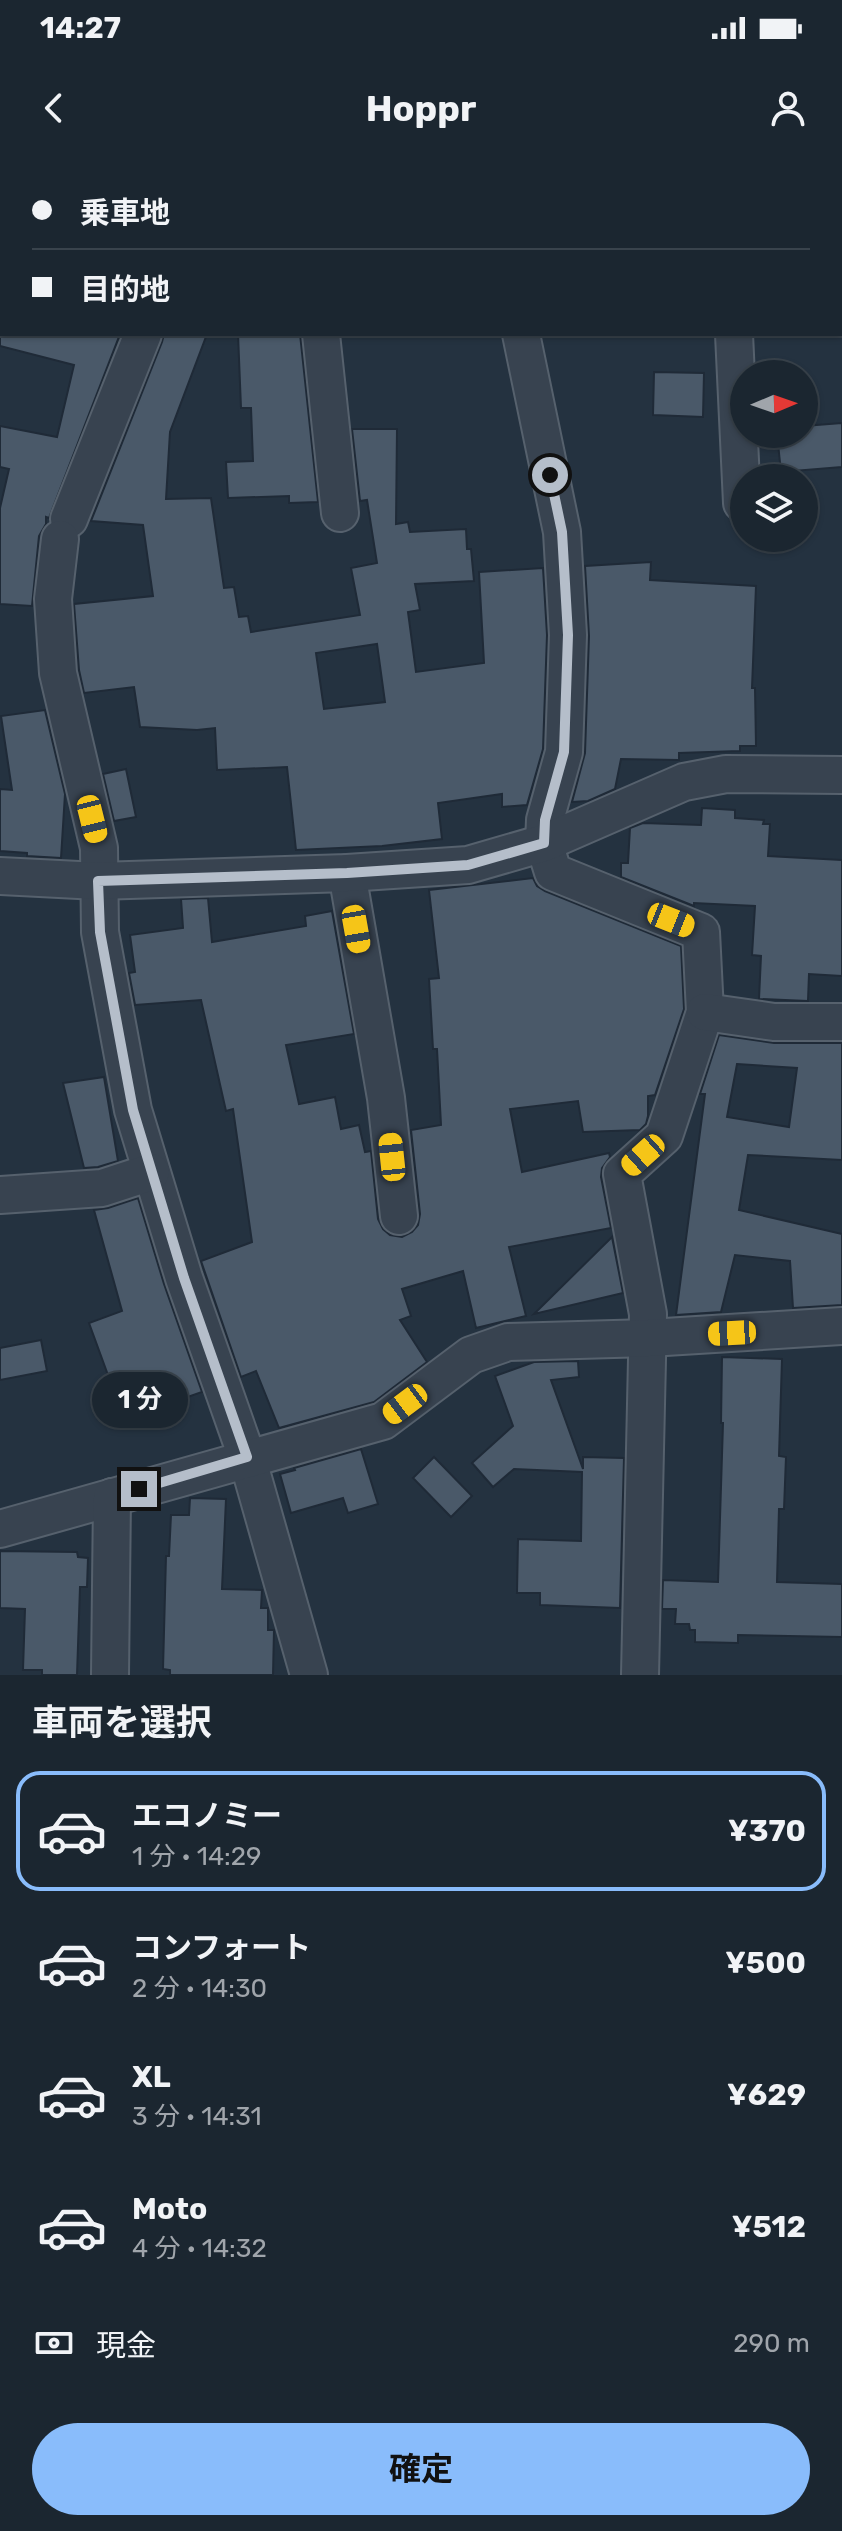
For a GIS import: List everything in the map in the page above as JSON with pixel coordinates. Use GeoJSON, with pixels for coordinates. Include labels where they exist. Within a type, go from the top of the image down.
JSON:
{"type":"FeatureCollection","features":[{"type":"Feature","properties":{"kind":"street"},"geometry":{"type":"LineString","coordinates":[[142,336],[65,529],[53,599],[58,673],[99,848],[100,932],[133,1110],[184,1278],[247,1457],[309,1675]]}},
{"type":"Feature","properties":{"kind":"street"},"geometry":{"type":"LineString","coordinates":[[321,336],[340,513]]}},
{"type":"Feature","properties":{"kind":"street"},"geometry":{"type":"LineString","coordinates":[[521,336],[562,532],[568,635],[564,752],[545,820],[544,843],[553,872],[701,932],[705,1012],[664,1136],[622,1174],[648,1314],[649,1338],[640,1675]]}},
{"type":"Feature","properties":{"kind":"street"},"geometry":{"type":"LineString","coordinates":[[734,336],[740,464]]}},
{"type":"Feature","properties":{"kind":"street"},"geometry":{"type":"LineString","coordinates":[[0,876],[98,881],[347,873],[468,865],[544,843],[684,782],[726,774],[842,775]]}},
{"type":"Feature","properties":{"kind":"street"},"geometry":{"type":"LineString","coordinates":[[347,873],[386,1098],[399,1216]]}},
{"type":"Feature","properties":{"kind":"street"},"geometry":{"type":"LineString","coordinates":[[705,1012],[774,1022],[842,1022]]}},
{"type":"Feature","properties":{"kind":"street"},"geometry":{"type":"LineString","coordinates":[[0,1195],[102,1188],[151,1172]]}},
{"type":"Feature","properties":{"kind":"street"},"geometry":{"type":"LineString","coordinates":[[0,1529],[383,1421],[471,1355],[508,1342],[649,1338],[842,1326]]}},
{"type":"Feature","properties":{"kind":"street"},"geometry":{"type":"LineString","coordinates":[[110,1675],[112,1497]]}},
{"type":"Feature","properties":{"kind":"building"},"geometry":{"type":"Polygon","coordinates":[[[0,336],[119,336],[49,518],[46,517],[46,524],[39,536],[32,606],[0,604],[0,508],[9,469],[0,467],[0,426],[57,437],[74,365],[0,346],[0,336]]]}},
{"type":"Feature","properties":{"kind":"building"},"geometry":{"type":"Polygon","coordinates":[[[164,336],[206,336],[170,432],[166,499],[211,498],[224,588],[234,587],[239,617],[248,616],[251,632],[360,615],[351,568],[377,563],[367,500],[360,501],[352,429],[397,429],[396,524],[408,522],[410,532],[466,529],[474,581],[415,584],[420,610],[408,612],[416,672],[484,663],[479,572],[543,568],[547,635],[543,749],[527,805],[502,807],[502,794],[438,803],[442,839],[382,846],[296,850],[287,767],[217,770],[215,728],[140,727],[134,687],[84,693],[79,670],[74,604],[153,596],[143,525],[91,521],[164,336]],[[377,644],[316,653],[324,709],[385,702],[377,644]]]}},
{"type":"Feature","properties":{"kind":"building"},"geometry":{"type":"Polygon","coordinates":[[[238,336],[300,336],[318,502],[289,503],[289,496],[228,498],[226,462],[253,461],[251,408],[241,408],[238,336]]]}},
{"type":"Feature","properties":{"kind":"building"},"geometry":{"type":"Polygon","coordinates":[[[654,372],[704,373],[703,417],[653,415],[654,372]]]}},
{"type":"Feature","properties":{"kind":"building"},"geometry":{"type":"Polygon","coordinates":[[[842,423],[842,467],[818,469],[818,464],[780,464],[778,448],[818,448],[818,425],[842,423]]]}},
{"type":"Feature","properties":{"kind":"building"},"geometry":{"type":"Polygon","coordinates":[[[651,562],[650,580],[756,586],[752,688],[755,688],[756,746],[740,746],[740,751],[679,753],[679,760],[621,759],[615,789],[588,801],[572,802],[585,753],[589,636],[585,566],[651,562]]]}},
{"type":"Feature","properties":{"kind":"building"},"geometry":{"type":"Polygon","coordinates":[[[45,710],[65,794],[61,858],[0,851],[0,789],[12,790],[1,716],[45,710]]]}},
{"type":"Feature","properties":{"kind":"building"},"geometry":{"type":"Polygon","coordinates":[[[126,769],[136,817],[114,821],[103,774],[126,769]]]}},
{"type":"Feature","properties":{"kind":"building"},"geometry":{"type":"Polygon","coordinates":[[[702,808],[735,810],[735,818],[764,820],[763,824],[770,824],[768,856],[842,860],[842,976],[809,974],[808,1001],[759,999],[761,956],[752,955],[755,906],[694,903],[694,906],[621,877],[621,863],[628,863],[630,828],[643,823],[701,825],[702,808]]]}},
{"type":"Feature","properties":{"kind":"building"},"geometry":{"type":"Polygon","coordinates":[[[533,878],[537,886],[545,891],[681,946],[684,1009],[655,1095],[648,1096],[648,1116],[640,1130],[583,1132],[578,1101],[510,1109],[522,1172],[609,1153],[601,1177],[611,1228],[509,1247],[526,1316],[476,1328],[463,1271],[402,1289],[411,1316],[400,1320],[427,1362],[374,1402],[279,1428],[256,1371],[241,1377],[201,1261],[252,1242],[233,1109],[226,1111],[201,1000],[135,1005],[129,973],[135,972],[130,935],[183,928],[181,899],[208,898],[212,942],[306,926],[305,916],[332,911],[354,1034],[286,1045],[299,1104],[335,1097],[341,1129],[359,1125],[365,1152],[371,1151],[378,1219],[390,1235],[402,1237],[418,1225],[420,1214],[411,1130],[441,1125],[429,979],[439,978],[429,890],[533,878]]]}},
{"type":"Feature","properties":{"kind":"building"},"geometry":{"type":"Polygon","coordinates":[[[719,1035],[774,1043],[842,1043],[842,1160],[748,1155],[739,1210],[842,1234],[842,1305],[793,1308],[790,1261],[735,1255],[721,1312],[676,1315],[705,1094],[700,1094],[719,1035]],[[737,1064],[727,1117],[789,1127],[797,1068],[737,1064]]]}},
{"type":"Feature","properties":{"kind":"building"},"geometry":{"type":"Polygon","coordinates":[[[104,1077],[118,1161],[84,1168],[63,1083],[104,1077]]]}},
{"type":"Feature","properties":{"kind":"building"},"geometry":{"type":"Polygon","coordinates":[[[138,1198],[202,1392],[182,1399],[174,1376],[116,1397],[89,1323],[122,1311],[94,1210],[138,1198]]]}},
{"type":"Feature","properties":{"kind":"building"},"geometry":{"type":"Polygon","coordinates":[[[612,1237],[623,1293],[534,1314],[612,1237]]]}},
{"type":"Feature","properties":{"kind":"building"},"geometry":{"type":"Polygon","coordinates":[[[41,1340],[47,1371],[0,1380],[0,1348],[41,1340]]]}},
{"type":"Feature","properties":{"kind":"building"},"geometry":{"type":"Polygon","coordinates":[[[722,1357],[782,1359],[779,1456],[786,1457],[784,1509],[779,1509],[777,1582],[842,1584],[842,1637],[738,1635],[738,1643],[695,1642],[695,1630],[690,1630],[689,1624],[675,1624],[676,1609],[662,1609],[663,1580],[718,1582],[722,1357]]]}},
{"type":"Feature","properties":{"kind":"building"},"geometry":{"type":"Polygon","coordinates":[[[578,1361],[579,1377],[551,1380],[583,1469],[583,1457],[624,1458],[620,1608],[540,1605],[540,1593],[517,1593],[518,1539],[581,1541],[582,1472],[514,1469],[493,1487],[472,1463],[513,1426],[495,1376],[534,1362],[578,1361]]]}},
{"type":"Feature","properties":{"kind":"building"},"geometry":{"type":"Polygon","coordinates":[[[361,1449],[378,1504],[348,1513],[343,1498],[291,1513],[280,1474],[361,1449]]]}},
{"type":"Feature","properties":{"kind":"building"},"geometry":{"type":"Polygon","coordinates":[[[434,1457],[472,1496],[451,1517],[413,1478],[434,1457]]]}},
{"type":"Feature","properties":{"kind":"building"},"geometry":{"type":"Polygon","coordinates":[[[190,1498],[226,1499],[222,1589],[262,1590],[261,1608],[268,1608],[268,1630],[274,1630],[273,1675],[170,1675],[170,1670],[163,1669],[166,1556],[169,1556],[171,1515],[189,1515],[190,1498]]]}},
{"type":"Feature","properties":{"kind":"building"},"geometry":{"type":"Polygon","coordinates":[[[0,1551],[77,1552],[78,1557],[88,1558],[87,1587],[80,1587],[77,1675],[42,1675],[42,1670],[23,1670],[25,1609],[0,1608],[0,1551]]]}},
{"type":"Feature","properties":{"kind":"route"},"geometry":{"type":"LineString","coordinates":[[139,1489],[247,1457],[184,1278],[133,1110],[100,932],[98,881],[347,873],[468,865],[544,843],[545,820],[564,752],[568,635],[562,532],[550,475]]}}]}
